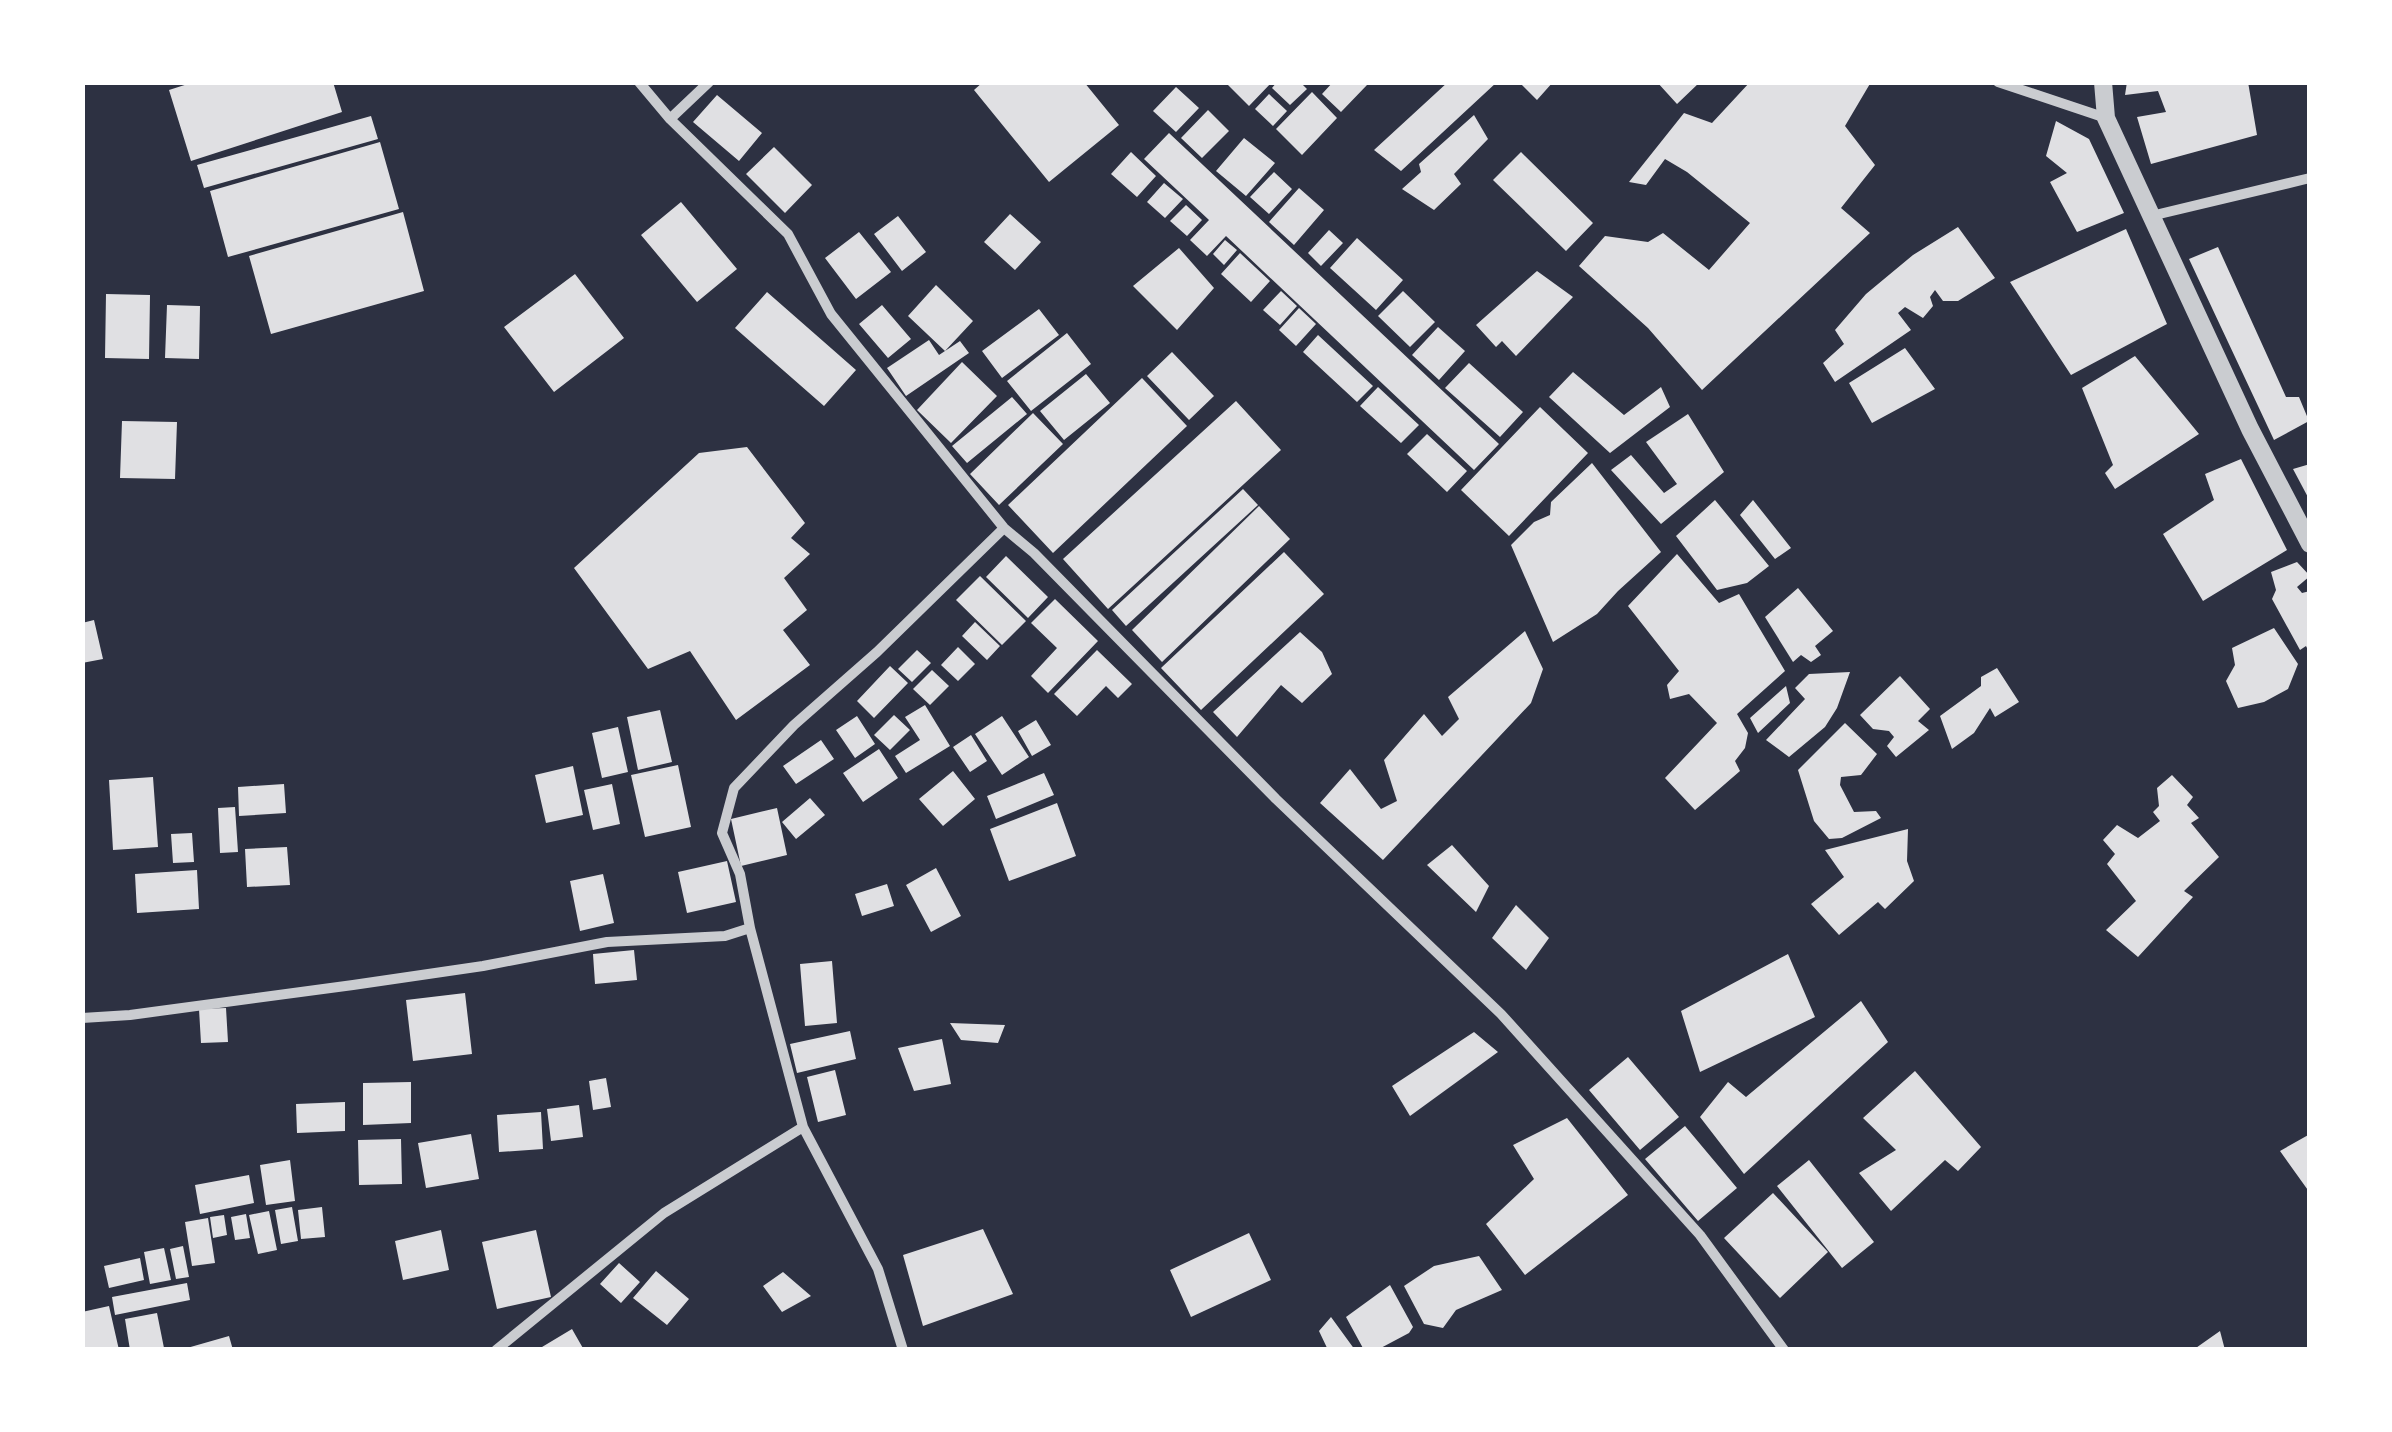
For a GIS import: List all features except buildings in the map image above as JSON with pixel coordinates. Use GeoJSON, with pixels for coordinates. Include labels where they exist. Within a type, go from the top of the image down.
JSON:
{"type":"FeatureCollection","features":[{"type":"Feature","properties":{"kind":"street"},"geometry":{"type":"LineString","coordinates":[[638,82],[670,119],[788,234],[831,314],[1004,528],[1034,553],[1276,800],[1501,1014],[1700,1236],[1784,1350]]}},
{"type":"Feature","properties":{"kind":"street"},"geometry":{"type":"LineString","coordinates":[[670,119],[708,82]]}},
{"type":"Feature","properties":{"kind":"street"},"geometry":{"type":"LineString","coordinates":[[1998,82],[2106,118]]}},
{"type":"Feature","properties":{"kind":"street"},"geometry":{"type":"LineString","coordinates":[[2103,82],[2106,118],[2250,429],[2310,544]]}},
{"type":"Feature","properties":{"kind":"street"},"geometry":{"type":"LineString","coordinates":[[2151,216],[2310,178]]}},
{"type":"Feature","properties":{"kind":"street"},"geometry":{"type":"LineString","coordinates":[[903,1350],[878,1269],[803,1127],[750,928],[740,874],[722,833],[734,788],[794,725],[1004,528]]}},
{"type":"Feature","properties":{"kind":"street"},"geometry":{"type":"LineString","coordinates":[[82,1018],[353,985],[607,942],[724,936],[750,928]]}},
{"type":"Feature","properties":{"kind":"street"},"geometry":{"type":"LineString","coordinates":[[496,1350],[664,1212],[803,1127]]}}]}
